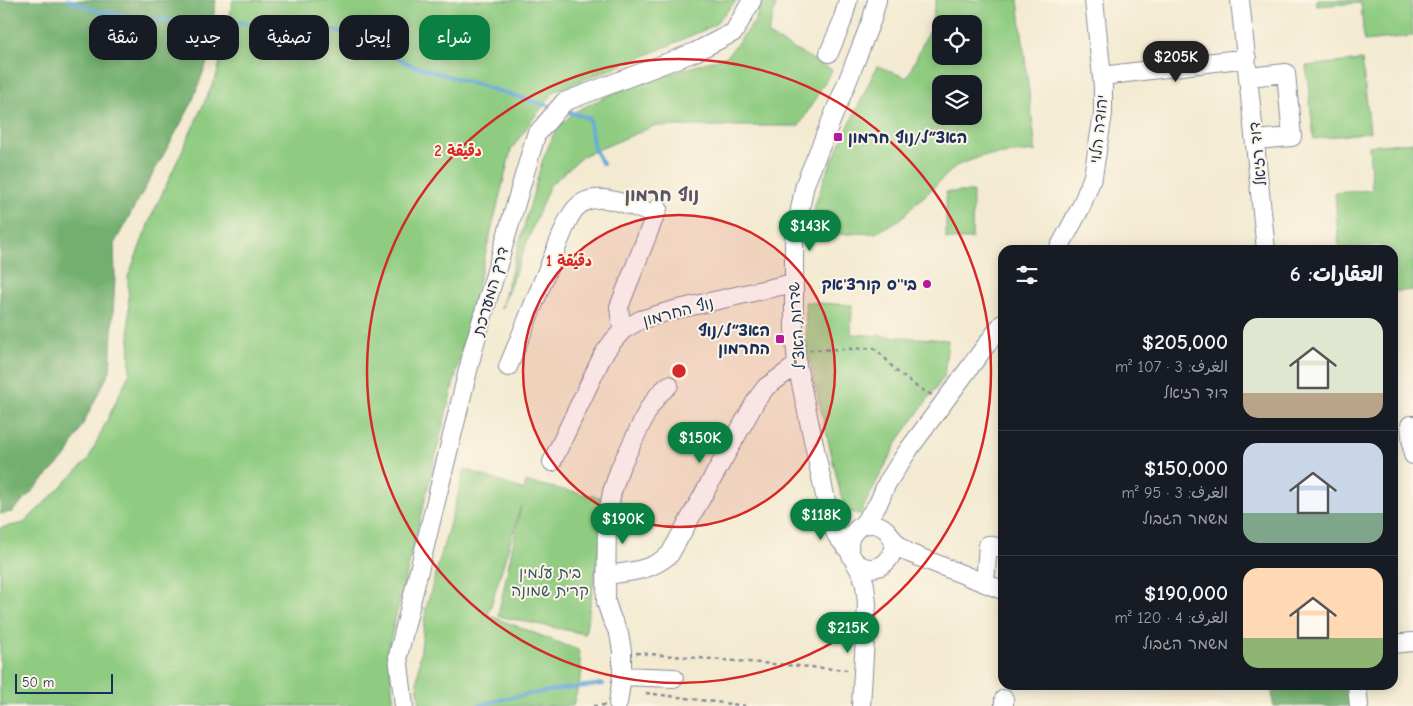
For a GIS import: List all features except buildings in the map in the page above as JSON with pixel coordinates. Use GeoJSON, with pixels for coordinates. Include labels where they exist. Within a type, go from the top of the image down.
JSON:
{"type":"FeatureCollection","features":[{"type":"Feature","properties":{"kind":"street","name":"דרך המערכת"},"geometry":{"type":"LineString","coordinates":[[404,706],[398,656],[474,346],[536,135],[564,102],[695,52],[734,32],[752,0]]}},
{"type":"Feature","properties":{"kind":"street"},"geometry":{"type":"LineString","coordinates":[[829,54],[842,22],[848,0]]}},
{"type":"Feature","properties":{"kind":"street","name":"שדרות האצ\"ל"},"geometry":{"type":"LineString","coordinates":[[851,556],[833,529],[829,515],[796,358],[793,283],[794,240],[805,184],[872,19],[877,0]]}},
{"type":"Feature","properties":{"kind":"street","name":"יהודה הלוי"},"geometry":{"type":"LineString","coordinates":[[1061,245],[1081,207],[1093,176],[1103,114],[1102,76],[1094,0]]}},
{"type":"Feature","properties":{"kind":"street","name":"דוד רזיאל"},"geometry":{"type":"LineString","coordinates":[[1240,0],[1266,245]]}},
{"type":"Feature","properties":{"kind":"street"},"geometry":{"type":"LineString","coordinates":[[1102,76],[1247,58]]}},
{"type":"Feature","properties":{"kind":"street"},"geometry":{"type":"LineString","coordinates":[[1249,77],[1286,73],[1292,136],[1255,140]]}},
{"type":"Feature","properties":{"kind":"street"},"geometry":{"type":"LineString","coordinates":[[508,367],[567,222],[576,207],[586,201],[603,198],[656,211],[619,307],[624,330]]}},
{"type":"Feature","properties":{"kind":"street","name":"נוף החרמון"},"geometry":{"type":"LineString","coordinates":[[552,462],[604,355],[613,341],[624,330],[640,320],[670,311],[793,283]]}},
{"type":"Feature","properties":{"kind":"street"},"geometry":{"type":"LineString","coordinates":[[861,706],[867,604],[862,574],[851,556],[848,540],[878,504],[892,475],[909,449],[998,329]]}},
{"type":"Feature","properties":{"kind":"street"},"geometry":{"type":"LineString","coordinates":[[606,575],[635,572],[660,562],[670,554],[757,399],[766,387],[796,358]]}},
{"type":"Feature","properties":{"kind":"street"},"geometry":{"type":"LineString","coordinates":[[669,385],[659,394],[649,408],[620,468],[612,492],[607,520],[606,602],[619,634],[622,651],[620,690],[674,678]]}},
{"type":"Feature","properties":{"kind":"street"},"geometry":{"type":"LineString","coordinates":[[1413,425],[1410,425],[1413,455]]}},
{"type":"Feature","properties":{"kind":"street"},"geometry":{"type":"LineString","coordinates":[[867,604],[875,578],[893,549],[886,517],[886,503],[892,475]]}},
{"type":"Feature","properties":{"kind":"street"},"geometry":{"type":"LineString","coordinates":[[829,515],[844,528],[871,523],[878,524],[901,548],[998,588]]}},
{"type":"Feature","properties":{"kind":"street"},"geometry":{"type":"LineString","coordinates":[[985,583],[988,545],[998,547]]}},
{"type":"Feature","properties":{"kind":"street"},"geometry":{"type":"LineString","coordinates":[[851,556],[866,568],[874,568],[896,558],[924,559]]}},
{"type":"Feature","properties":{"kind":"street"},"geometry":{"type":"LineString","coordinates":[[1398,643],[1413,642]]}},
{"type":"Feature","properties":{"kind":"street"},"geometry":{"type":"LineString","coordinates":[[1358,690],[1360,706]]}},
{"type":"Feature","properties":{"kind":"path"},"geometry":{"type":"LineString","coordinates":[[796,358],[874,348],[884,356],[896,371],[917,387],[945,401]]}},
{"type":"Feature","properties":{"kind":"path"},"geometry":{"type":"LineString","coordinates":[[622,651],[848,670]]}},
{"type":"Feature","properties":{"kind":"path"},"geometry":{"type":"LineString","coordinates":[[620,690],[747,706]]}},
{"type":"Feature","properties":{"kind":"green space"},"geometry":{"type":"Polygon","coordinates":[[[0,0],[216,0],[214,15],[167,15],[167,60],[207,60],[207,62],[191,105],[114,244],[115,277],[110,371],[67,455],[12,512],[0,514],[0,0]]]}},
{"type":"Feature","properties":{"kind":"green space"},"geometry":{"type":"Polygon","coordinates":[[[233,0],[737,0],[713,26],[647,55],[555,91],[511,150],[388,649],[394,706],[0,706],[0,528],[24,523],[88,460],[130,372],[128,277],[150,220],[217,75],[220,60],[239,60],[239,15],[230,15],[233,0]]]}},
{"type":"Feature","properties":{"kind":"green space"},"geometry":{"type":"Polygon","coordinates":[[[762,0],[777,0],[768,35],[832,70],[799,126],[654,126],[583,156],[549,186],[501,309],[542,162],[556,129],[576,111],[622,89],[727,56],[755,21],[762,0]]]}},
{"type":"Feature","properties":{"kind":"green space"},"geometry":{"type":"Polygon","coordinates":[[[936,0],[1018,0],[1036,151],[982,156],[956,166],[899,220],[875,233],[813,235],[815,205],[826,174],[877,66],[907,78],[930,28],[932,19],[932,65],[982,65],[982,15],[933,15],[936,0]]]}},
{"type":"Feature","properties":{"kind":"green space"},"geometry":{"type":"Polygon","coordinates":[[[1317,0],[1411,0],[1413,36],[1364,41],[1361,3],[1317,6],[1317,0]]]}},
{"type":"Feature","properties":{"kind":"green space"},"geometry":{"type":"Polygon","coordinates":[[[1362,60],[1370,132],[1314,139],[1306,66],[1362,60]]]}},
{"type":"Feature","properties":{"kind":"green space"},"geometry":{"type":"Polygon","coordinates":[[[1413,142],[1413,290],[1398,292],[1398,245],[1339,245],[1335,193],[1372,190],[1369,146],[1413,142]]]}},
{"type":"Feature","properties":{"kind":"green space"},"geometry":{"type":"Polygon","coordinates":[[[946,192],[973,192],[972,239],[946,239],[946,192]]]}},
{"type":"Feature","properties":{"kind":"green space"},"geometry":{"type":"Polygon","coordinates":[[[805,302],[852,305],[851,334],[948,340],[944,377],[899,439],[860,514],[849,512],[843,504],[807,350],[805,302]]]}},
{"type":"Feature","properties":{"kind":"green space","name":"בית עלמין קרית שמונה"},"geometry":{"type":"Polygon","coordinates":[[[465,469],[524,490],[526,482],[608,499],[585,634],[498,616],[521,506],[488,615],[578,650],[582,672],[573,706],[420,706],[417,682],[426,608],[465,469]]]}},
{"type":"Feature","properties":{"kind":"green space"},"geometry":{"type":"Polygon","coordinates":[[[1272,690],[1350,690],[1352,706],[1273,706],[1272,690]]]}},
{"type":"Feature","properties":{"kind":"waterway"},"geometry":{"type":"LineString","coordinates":[[68,0],[97,11],[157,20],[315,25],[362,39],[411,65],[553,107]]}},
{"type":"Feature","properties":{"kind":"waterway"},"geometry":{"type":"LineString","coordinates":[[562,110],[589,118],[594,149],[603,164]]}},
{"type":"Feature","properties":{"kind":"waterway"},"geometry":{"type":"LineString","coordinates":[[477,706],[524,695],[603,684]]}},
{"type":"Feature","properties":{"kind":"place","name":"האצ״ל/נוף חרמון"},"geometry":{"type":"Point","coordinates":[838,137]}},
{"type":"Feature","properties":{"kind":"place","name":"בי''ס קורצ'אק"},"geometry":{"type":"Point","coordinates":[927,284]}},
{"type":"Feature","properties":{"kind":"place","name":"האצ״ל/נוף החרמון"},"geometry":{"type":"Point","coordinates":[780,339]}},
{"type":"Feature","properties":{"kind":"district","name":"נוף חרמון"},"geometry":{"type":"Point","coordinates":[662,195]}}]}
